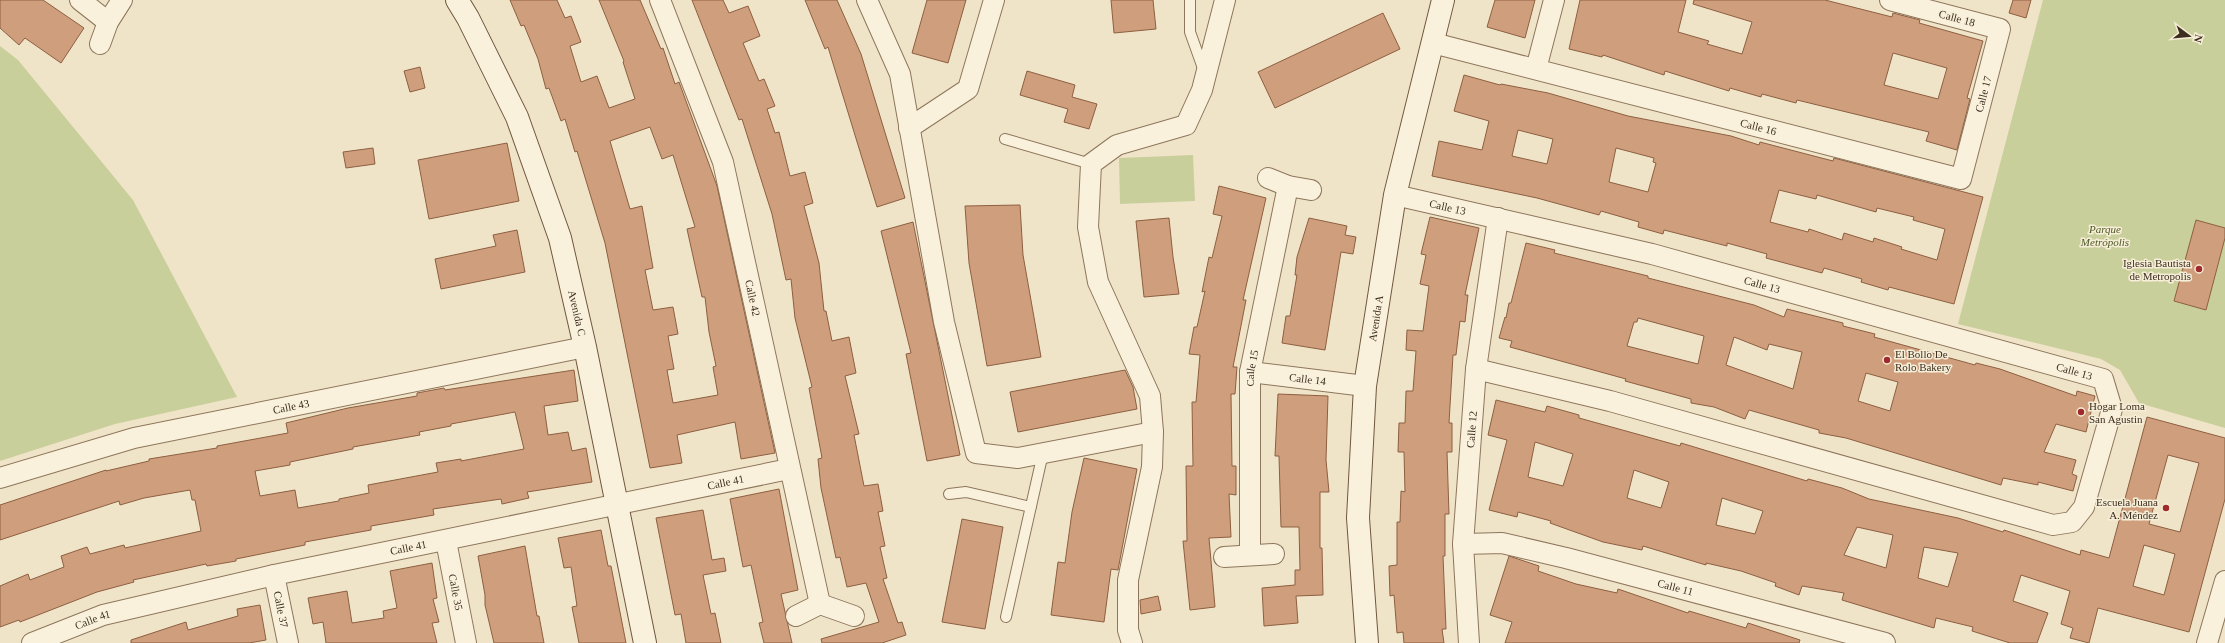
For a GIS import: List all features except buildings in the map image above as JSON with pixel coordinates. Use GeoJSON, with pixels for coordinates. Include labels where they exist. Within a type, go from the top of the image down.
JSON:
{"type":"FeatureCollection","features":[{"type":"Feature","properties":{"kind":"street"},"geometry":{"type":"LineString","coordinates":[[80,0],[108,22]]}},
{"type":"Feature","properties":{"kind":"street"},"geometry":{"type":"LineString","coordinates":[[100,44],[108,22],[122,0]]}},
{"type":"Feature","properties":{"kind":"street","name":"Avenida C"},"geometry":{"type":"LineString","coordinates":[[456,0],[468,18],[517,117],[560,238],[585,347],[645,643]]}},
{"type":"Feature","properties":{"kind":"street","name":"Calle 42"},"geometry":{"type":"LineString","coordinates":[[660,0],[723,162],[789,469],[820,604]]}},
{"type":"Feature","properties":{"kind":"street"},"geometry":{"type":"LineString","coordinates":[[868,0],[900,74],[944,322],[976,453],[1018,458],[1153,432]]}},
{"type":"Feature","properties":{"kind":"street"},"geometry":{"type":"LineString","coordinates":[[909,128],[968,89],[994,0]]}},
{"type":"Feature","properties":{"kind":"street"},"geometry":{"type":"LineString","coordinates":[[1132,643],[1128,630],[1128,580],[1152,467],[1153,432],[1150,396],[1098,282],[1088,227],[1091,164],[1117,145],[1186,125],[1202,90],[1225,0]]}},
{"type":"Feature","properties":{"kind":"street","name":"Avenida A"},"geometry":{"type":"LineString","coordinates":[[1367,643],[1358,518],[1365,386],[1395,195],[1443,0]]}},
{"type":"Feature","properties":{"kind":"street"},"geometry":{"type":"LineString","coordinates":[[1433,43],[1536,69],[1554,0]]}},
{"type":"Feature","properties":{"kind":"street","name":"Calle 18"},"geometry":{"type":"LineString","coordinates":[[1890,0],[2000,29]]}},
{"type":"Feature","properties":{"kind":"street","name":"Calle 17"},"geometry":{"type":"LineString","coordinates":[[1966,160],[2000,29]]}},
{"type":"Feature","properties":{"kind":"street","name":"Calle 16"},"geometry":{"type":"LineString","coordinates":[[1536,69],[1961,179],[1966,160]]}},
{"type":"Feature","properties":{"kind":"street"},"geometry":{"type":"LineString","coordinates":[[1268,178],[1288,186],[1311,190]]}},
{"type":"Feature","properties":{"kind":"street","name":"Calle 15"},"geometry":{"type":"LineString","coordinates":[[1250,554],[1250,372],[1288,186]]}},
{"type":"Feature","properties":{"kind":"street","name":"Calle 13"},"geometry":{"type":"LineString","coordinates":[[1395,195],[1652,254],[2103,379],[2112,409],[2084,506],[2072,522],[2053,525],[1610,401],[1476,369]]}},
{"type":"Feature","properties":{"kind":"street","name":"Calle 12"},"geometry":{"type":"LineString","coordinates":[[1469,643],[1463,544],[1476,369],[1498,218]]}},
{"type":"Feature","properties":{"kind":"street","name":"Calle 43"},"geometry":{"type":"LineString","coordinates":[[0,478],[134,438],[585,347]]}},
{"type":"Feature","properties":{"kind":"street","name":"Calle 14"},"geometry":{"type":"LineString","coordinates":[[1250,372],[1365,386]]}},
{"type":"Feature","properties":{"kind":"street","name":"Calle 41"},"geometry":{"type":"LineString","coordinates":[[32,643],[103,615],[274,575],[446,541],[789,469]]}},
{"type":"Feature","properties":{"kind":"street","name":"Calle 35"},"geometry":{"type":"LineString","coordinates":[[446,541],[466,643]]}},
{"type":"Feature","properties":{"kind":"street","name":"Calle 11"},"geometry":{"type":"LineString","coordinates":[[1463,544],[1502,543],[1559,556],[1885,643]]}},
{"type":"Feature","properties":{"kind":"street"},"geometry":{"type":"LineString","coordinates":[[1224,557],[1250,554],[1274,554]]}},
{"type":"Feature","properties":{"kind":"street","name":"Calle 37"},"geometry":{"type":"LineString","coordinates":[[274,575],[288,643]]}},
{"type":"Feature","properties":{"kind":"street"},"geometry":{"type":"LineString","coordinates":[[2207,643],[2225,581]]}},
{"type":"Feature","properties":{"kind":"street"},"geometry":{"type":"LineString","coordinates":[[796,616],[820,604],[854,616]]}},
{"type":"Feature","properties":{"kind":"lane"},"geometry":{"type":"LineString","coordinates":[[1190,0],[1190,32],[1206,75]]}},
{"type":"Feature","properties":{"kind":"lane"},"geometry":{"type":"LineString","coordinates":[[1005,138],[1091,164]]}},
{"type":"Feature","properties":{"kind":"lane"},"geometry":{"type":"LineString","coordinates":[[1006,618],[1043,453]]}},
{"type":"Feature","properties":{"kind":"lane"},"geometry":{"type":"LineString","coordinates":[[949,494],[966,492],[1031,507]]}},
{"type":"Feature","properties":{"kind":"green space","name":"Parque Metrópolis"},"geometry":{"type":"Polygon","coordinates":[[[2043,0],[2225,0],[2225,428],[2139,403],[2120,370],[2101,359],[1958,324],[2043,0]]]}},
{"type":"Feature","properties":{"kind":"green space"},"geometry":{"type":"Polygon","coordinates":[[[0,46],[18,60],[133,200],[237,397],[115,424],[0,461],[0,46]]]}},
{"type":"Feature","properties":{"kind":"green space"},"geometry":{"type":"Polygon","coordinates":[[[1193,155],[1195,201],[1120,204],[1119,158],[1193,155]]]}},
{"type":"Feature","properties":{"kind":"place","name":"Iglesia Bautista de Metropolis"},"geometry":{"type":"Point","coordinates":[2199,269]}},
{"type":"Feature","properties":{"kind":"place","name":"El Bollo De Rolo Bakery"},"geometry":{"type":"Point","coordinates":[1887,360]}},
{"type":"Feature","properties":{"kind":"place","name":"Hogar Loma San Agustin"},"geometry":{"type":"Point","coordinates":[2081,412]}},
{"type":"Feature","properties":{"kind":"place","name":"Escuela Juana A. Méndez"},"geometry":{"type":"Point","coordinates":[2166,508]}}]}
